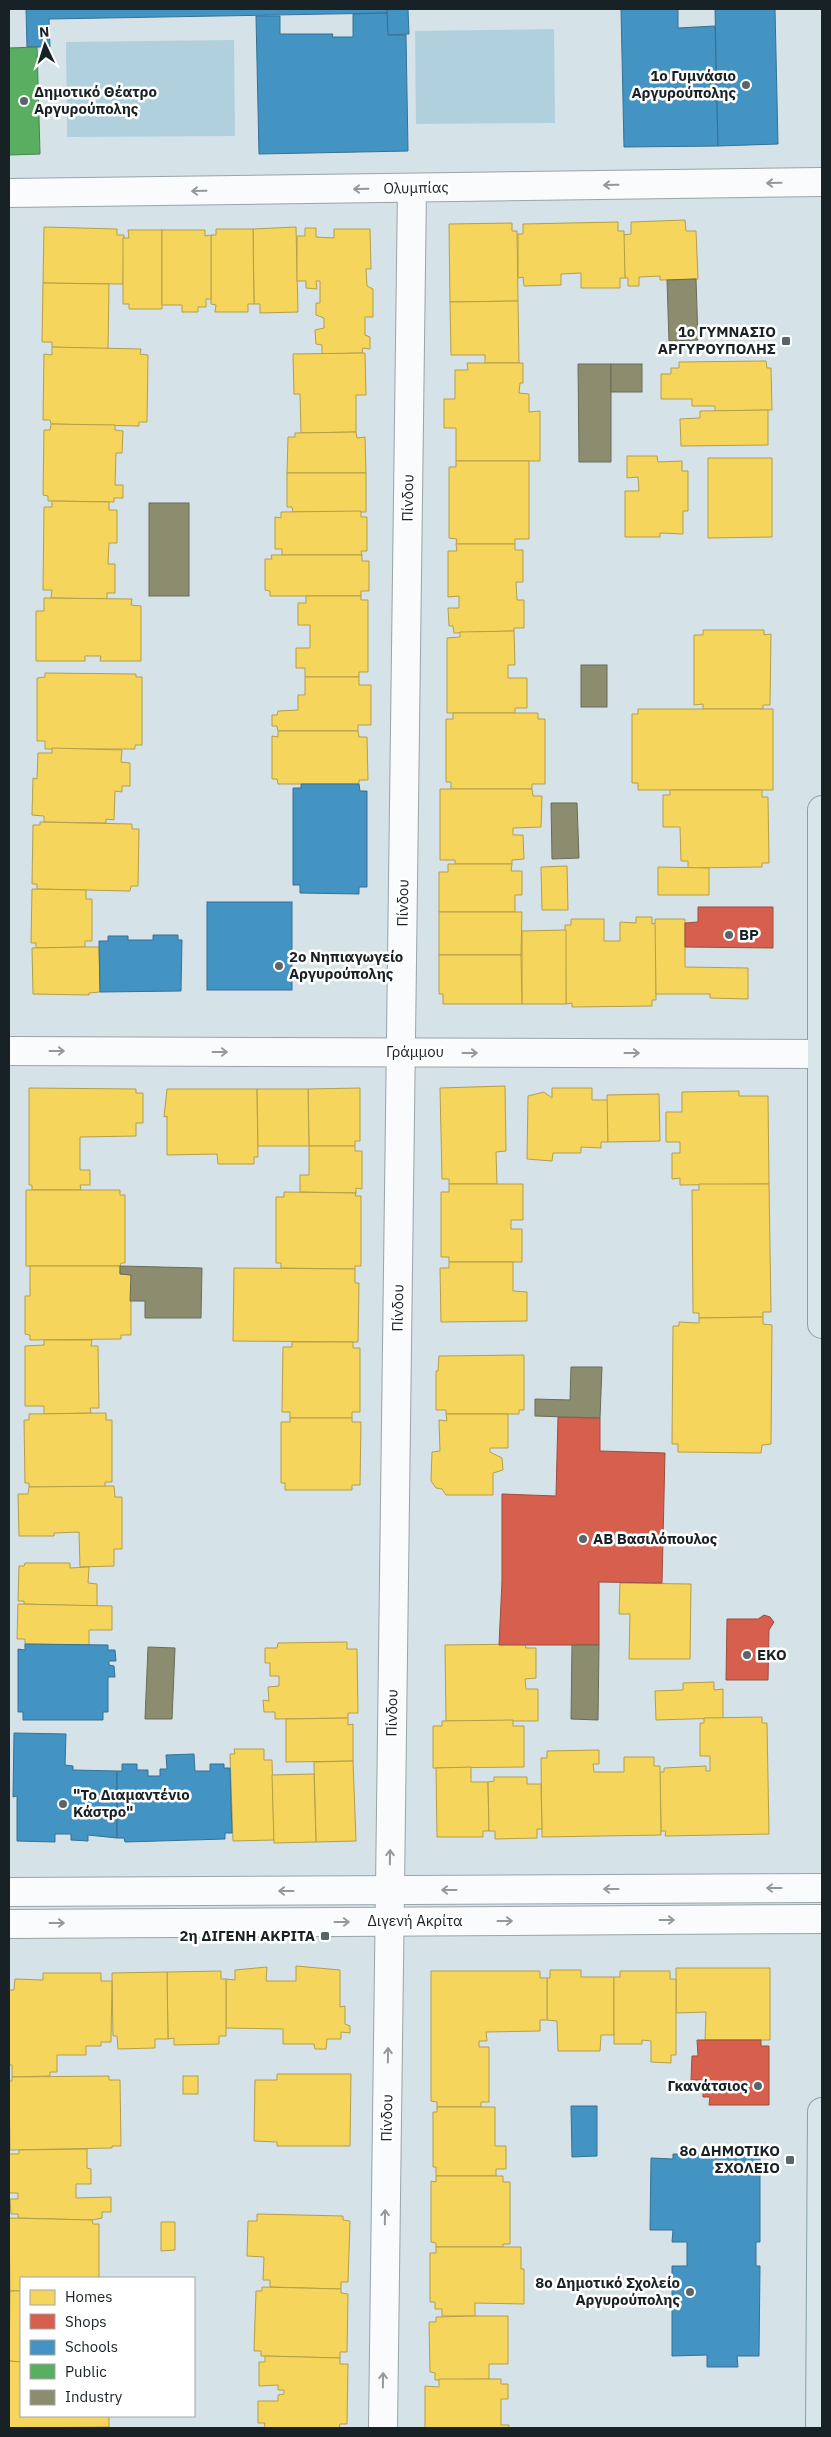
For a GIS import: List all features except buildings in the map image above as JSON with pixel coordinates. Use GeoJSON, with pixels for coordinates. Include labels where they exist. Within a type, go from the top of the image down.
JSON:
{"type":"FeatureCollection","features":[{"type":"Feature","properties":{"kind":"main road"},"geometry":{"type":"LineString","coordinates":[[822,810],[822,1324]]}},
{"type":"Feature","properties":{"kind":"main road"},"geometry":{"type":"LineString","coordinates":[[820,2428],[822,2112]]}},
{"type":"Feature","properties":{"kind":"street","name":"Ολυμπίας"},"geometry":{"type":"LineString","coordinates":[[9,193],[822,182]]}},
{"type":"Feature","properties":{"kind":"street","name":"Πίνδου"},"geometry":{"type":"LineString","coordinates":[[383,2428],[412,188]]}},
{"type":"Feature","properties":{"kind":"street","name":"Γράμμου"},"geometry":{"type":"LineString","coordinates":[[9,1051],[821,1054]]}},
{"type":"Feature","properties":{"kind":"street","name":"Διγενή Ακρίτα"},"geometry":{"type":"LineString","coordinates":[[9,1892],[822,1888]]}},
{"type":"Feature","properties":{"kind":"street","name":"Διγενή Ακρίτα"},"geometry":{"type":"LineString","coordinates":[[9,1924],[822,1919]]}},
{"type":"Feature","properties":{"kind":"shaded area"},"geometry":{"type":"Polygon","coordinates":[[[554,29],[555,123],[416,124],[415,31],[554,29]]]}},
{"type":"Feature","properties":{"kind":"shaded area"},"geometry":{"type":"Polygon","coordinates":[[[234,40],[235,136],[67,137],[66,42],[234,40]]]}},
{"type":"Feature","properties":{"kind":"place","name":"1ο Γυμνάσιο Αργυρούπολης"},"geometry":{"type":"Point","coordinates":[746,85]}},
{"type":"Feature","properties":{"kind":"place","name":"Δημοτικό Θέατρο Αργυρούπολης"},"geometry":{"type":"Point","coordinates":[24,101]}},
{"type":"Feature","properties":{"kind":"place","name":"1ο ΓΥΜΝΑΣΙΟ ΑΡΓΥΡΟΥΠΟΛΗΣ"},"geometry":{"type":"Point","coordinates":[786,341]}},
{"type":"Feature","properties":{"kind":"place","name":"BP"},"geometry":{"type":"Point","coordinates":[729,935]}},
{"type":"Feature","properties":{"kind":"place","name":"2ο Νηπιαγωγείο Αργυρούπολης"},"geometry":{"type":"Point","coordinates":[279,966]}},
{"type":"Feature","properties":{"kind":"place","name":"ΑΒ Βασιλόπουλος"},"geometry":{"type":"Point","coordinates":[583,1539]}},
{"type":"Feature","properties":{"kind":"place","name":"ΕΚΟ"},"geometry":{"type":"Point","coordinates":[747,1655]}},
{"type":"Feature","properties":{"kind":"place","name":"\"Το Διαμαντένιο Κάστρο\""},"geometry":{"type":"Point","coordinates":[63,1804]}},
{"type":"Feature","properties":{"kind":"place","name":"2η ΔΙΓΕΝΗ ΑΚΡΙΤΑ"},"geometry":{"type":"Point","coordinates":[325,1936]}},
{"type":"Feature","properties":{"kind":"place","name":"Γκανάτσιος"},"geometry":{"type":"Point","coordinates":[758,2086]}},
{"type":"Feature","properties":{"kind":"place","name":"8ο ΔΗΜΟΤΙΚΟ ΣΧΟΛΕΙΟ"},"geometry":{"type":"Point","coordinates":[790,2160]}},
{"type":"Feature","properties":{"kind":"place","name":"8ο Δημοτικό Σχολείο Αργυρούπολης"},"geometry":{"type":"Point","coordinates":[690,2292]}}]}
